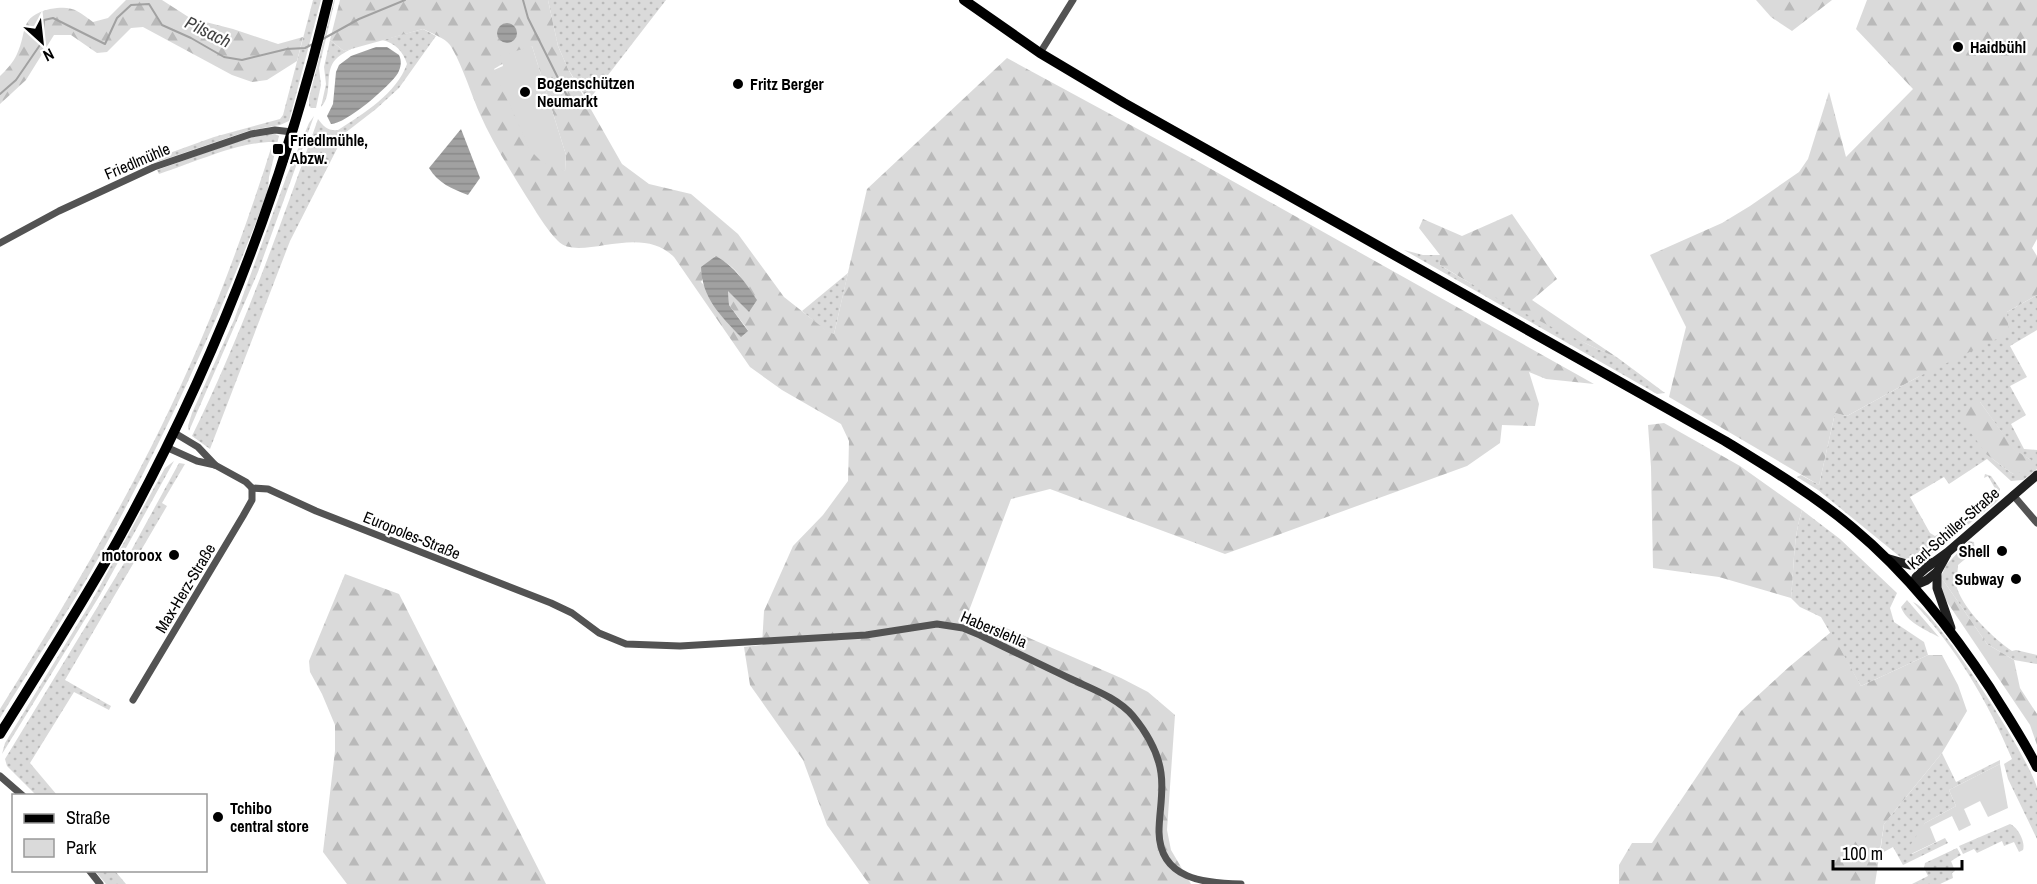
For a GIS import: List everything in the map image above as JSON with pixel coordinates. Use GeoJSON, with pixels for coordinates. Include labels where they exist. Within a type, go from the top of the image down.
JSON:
{"type":"FeatureCollection","features":[{"type":"Feature","properties":{"kind":"main road"},"geometry":{"type":"LineString","coordinates":[[0,734],[101,569],[166,447],[213,346],[252,252],[292,132],[328,0]]}},
{"type":"Feature","properties":{"kind":"main road"},"geometry":{"type":"LineString","coordinates":[[964,0],[1040,53],[1124,104],[1725,441],[1815,499],[1853,528],[1886,558],[1953,633],[2012,722],[2037,767]]}},
{"type":"Feature","properties":{"kind":"street"},"geometry":{"type":"LineString","coordinates":[[1040,53],[1073,0]]}},
{"type":"Feature","properties":{"kind":"street","name":"Friedlmühle"},"geometry":{"type":"LineString","coordinates":[[0,243],[59,211],[154,167],[251,134],[275,130],[292,132]]}},
{"type":"Feature","properties":{"kind":"street","name":"Europoles-Straße"},"geometry":{"type":"LineString","coordinates":[[173,432],[198,447],[215,465],[246,482],[252,488],[268,489],[316,511],[551,603],[572,613],[599,633]]}},
{"type":"Feature","properties":{"kind":"street","name":"Europoles-Straße"},"geometry":{"type":"LineString","coordinates":[[166,447],[197,462],[215,465]]}},
{"type":"Feature","properties":{"kind":"street","name":"Karl-Schiller-Straße"},"geometry":{"type":"LineString","coordinates":[[1913,586],[1916,577],[2037,475]]}},
{"type":"Feature","properties":{"kind":"street","name":"Max-Herz-Straße"},"geometry":{"type":"LineString","coordinates":[[134,700],[252,500],[252,488]]}},
{"type":"Feature","properties":{"kind":"street"},"geometry":{"type":"LineString","coordinates":[[2013,495],[2037,523]]}},
{"type":"Feature","properties":{"kind":"street"},"geometry":{"type":"LineString","coordinates":[[1947,552],[1937,572],[1938,594],[1953,633]]}},
{"type":"Feature","properties":{"kind":"street"},"geometry":{"type":"LineString","coordinates":[[1886,558],[1915,565],[1935,560]]}},
{"type":"Feature","properties":{"kind":"street","name":"Karl-Schiller-Straße"},"geometry":{"type":"LineString","coordinates":[[1913,586],[1927,580],[1937,572]]}},
{"type":"Feature","properties":{"kind":"street","name":"Haberslehla"},"geometry":{"type":"LineString","coordinates":[[599,633],[626,644],[680,646],[866,635],[927,625],[951,625],[963,628],[1103,694],[1131,713],[1152,743],[1159,763],[1162,785],[1160,844],[1169,862],[1182,874],[1194,879],[1241,884]]}},
{"type":"Feature","properties":{"kind":"street"},"geometry":{"type":"LineString","coordinates":[[0,776],[22,794]]}},
{"type":"Feature","properties":{"kind":"street"},"geometry":{"type":"LineString","coordinates":[[91,872],[100,884]]}},
{"type":"Feature","properties":{"kind":"green space"},"geometry":{"type":"Polygon","coordinates":[[[126,0],[162,0],[190,18],[278,44],[303,37],[297,61],[267,80],[252,82],[232,75],[143,27],[131,28],[107,52],[97,53],[71,35],[54,35],[26,80],[0,104],[0,76],[15,57],[28,21],[33,16],[50,9],[69,8],[93,22],[108,18],[126,0]]]}},
{"type":"Feature","properties":{"kind":"green space"},"geometry":{"type":"Polygon","coordinates":[[[313,0],[321,0],[289,121],[280,125],[251,130],[154,163],[153,159],[214,137],[280,119],[283,115],[313,0]]]}},
{"type":"Feature","properties":{"kind":"green space"},"geometry":{"type":"Polygon","coordinates":[[[334,0],[319,68],[321,85],[316,108],[311,108],[309,98],[334,0]]]}},
{"type":"Feature","properties":{"kind":"green space"},"geometry":{"type":"Polygon","coordinates":[[[340,0],[548,0],[558,46],[568,69],[622,164],[649,184],[691,194],[738,234],[784,297],[834,334],[867,189],[1007,58],[1195,160],[1594,384],[1546,379],[1529,372],[1539,404],[1535,426],[1502,425],[1500,443],[1467,466],[1225,554],[1050,489],[1011,499],[967,616],[1006,628],[1121,678],[1148,692],[1175,715],[1167,830],[1171,850],[1191,884],[869,884],[827,825],[803,760],[750,685],[744,647],[762,645],[764,611],[793,546],[823,515],[848,481],[849,441],[841,424],[782,390],[750,367],[674,257],[660,247],[628,242],[580,248],[568,247],[558,241],[541,219],[495,144],[458,60],[445,40],[423,29],[344,51],[330,40],[340,0]],[[532,46],[494,69],[565,171],[566,155],[532,46]],[[715,256],[701,282],[748,330],[729,305],[728,290],[749,312],[744,285],[738,273],[715,256]]]}},
{"type":"Feature","properties":{"kind":"green space"},"geometry":{"type":"Polygon","coordinates":[[[548,0],[666,0],[588,101],[568,69],[558,46],[548,0]]]}},
{"type":"Feature","properties":{"kind":"green space"},"geometry":{"type":"Polygon","coordinates":[[[1756,0],[1832,0],[1792,31],[1771,17],[1756,0]]]}},
{"type":"Feature","properties":{"kind":"green space"},"geometry":{"type":"Polygon","coordinates":[[[1867,0],[2037,0],[2037,239],[2032,248],[2037,256],[2037,295],[2007,312],[2009,333],[1918,377],[1847,416],[1835,413],[1819,485],[1669,397],[1686,327],[1650,255],[1722,223],[1799,172],[1808,159],[1829,92],[1846,157],[1913,89],[1856,29],[1867,0]]]}},
{"type":"Feature","properties":{"kind":"green space"},"geometry":{"type":"Polygon","coordinates":[[[423,29],[436,36],[399,88],[345,133],[290,241],[210,449],[192,436],[244,319],[318,119],[326,128],[338,130],[378,102],[396,84],[407,64],[398,48],[382,40],[423,29]]]}},
{"type":"Feature","properties":{"kind":"green space"},"geometry":{"type":"Polygon","coordinates":[[[330,40],[344,51],[353,48],[332,64],[327,96],[321,107],[326,84],[324,67],[330,40]]]}},
{"type":"Feature","properties":{"kind":"green space","name":"Bogenschützen Neumarkt"},"geometry":{"type":"Polygon","coordinates":[[[532,46],[566,155],[565,171],[542,162],[530,150],[494,70],[503,66],[500,56],[532,46]]]}},
{"type":"Feature","properties":{"kind":"green space"},"geometry":{"type":"Polygon","coordinates":[[[314,116],[258,272],[189,431],[188,426],[192,413],[234,320],[287,175],[314,116]]]}},
{"type":"Feature","properties":{"kind":"green space"},"geometry":{"type":"Polygon","coordinates":[[[273,133],[279,136],[268,191],[229,289],[186,386],[139,482],[89,575],[0,718],[0,709],[105,534],[144,462],[178,391],[223,285],[273,142],[230,149],[159,174],[157,170],[250,137],[273,133]]]}},
{"type":"Feature","properties":{"kind":"green space"},"geometry":{"type":"Polygon","coordinates":[[[1512,214],[1557,279],[1532,300],[1618,358],[1528,315],[1440,265],[1440,255],[1419,228],[1423,219],[1462,236],[1512,214]]]}},
{"type":"Feature","properties":{"kind":"green space"},"geometry":{"type":"Polygon","coordinates":[[[1404,250],[1423,255],[1440,255],[1440,265],[1461,278],[1618,358],[1665,393],[1657,394],[1404,250]]]}},
{"type":"Feature","properties":{"kind":"green space"},"geometry":{"type":"Polygon","coordinates":[[[848,273],[834,334],[827,332],[802,311],[848,273]]]}},
{"type":"Feature","properties":{"kind":"green space"},"geometry":{"type":"Polygon","coordinates":[[[2037,295],[2037,330],[2010,346],[2027,377],[2010,386],[2026,415],[2011,424],[2024,449],[2037,450],[2037,469],[2023,480],[2011,481],[1987,459],[1949,484],[1944,477],[1910,497],[1930,533],[1935,536],[1971,516],[1981,508],[1980,504],[1997,492],[1988,476],[1984,478],[1985,474],[1991,476],[2000,489],[1999,499],[1994,504],[1926,558],[1904,560],[1818,490],[1797,477],[1801,475],[1819,485],[1835,413],[1847,416],[1918,377],[2007,312],[2037,295]],[[1980,402],[1987,455],[2013,474],[2031,460],[2015,451],[1980,402]]]}},
{"type":"Feature","properties":{"kind":"green space"},"geometry":{"type":"Polygon","coordinates":[[[1980,402],[2015,450],[2031,460],[2031,470],[2013,474],[1987,455],[1959,416],[1963,407],[1980,402]]]}},
{"type":"Feature","properties":{"kind":"green space"},"geometry":{"type":"Polygon","coordinates":[[[1664,423],[1740,466],[1802,510],[1795,542],[1791,598],[1719,577],[1653,568],[1648,425],[1664,423]]]}},
{"type":"Feature","properties":{"kind":"green space"},"geometry":{"type":"Polygon","coordinates":[[[174,461],[100,595],[2,754],[5,743],[90,604],[165,468],[174,461]]]}},
{"type":"Feature","properties":{"kind":"green space"},"geometry":{"type":"Polygon","coordinates":[[[179,463],[185,464],[162,503],[167,506],[65,680],[111,706],[109,710],[74,692],[30,763],[56,794],[35,794],[7,766],[5,759],[126,560],[179,463]]]}},
{"type":"Feature","properties":{"kind":"green space"},"geometry":{"type":"Polygon","coordinates":[[[1802,510],[1840,539],[1897,593],[1890,608],[1894,622],[1924,642],[1928,655],[1861,686],[1821,617],[1800,607],[1791,598],[1795,542],[1802,510]]]}},
{"type":"Feature","properties":{"kind":"green space"},"geometry":{"type":"Polygon","coordinates":[[[1969,541],[1974,542],[1975,552],[1958,565],[1956,586],[1961,597],[1980,623],[1997,639],[2012,651],[2037,655],[2037,664],[2014,660],[1987,644],[1941,577],[1946,565],[1969,541]]]}},
{"type":"Feature","properties":{"kind":"green space"},"geometry":{"type":"Polygon","coordinates":[[[345,574],[399,594],[546,884],[347,884],[323,852],[335,751],[335,725],[310,672],[309,661],[345,574]]]}},
{"type":"Feature","properties":{"kind":"green space"},"geometry":{"type":"Polygon","coordinates":[[[1941,577],[1987,644],[2014,660],[2020,688],[2037,714],[2037,745],[2030,725],[1945,599],[1941,588],[1941,577]]]}},
{"type":"Feature","properties":{"kind":"green space"},"geometry":{"type":"Polygon","coordinates":[[[1907,600],[1939,637],[1907,617],[1901,607],[1907,600]]]}},
{"type":"Feature","properties":{"kind":"green space"},"geometry":{"type":"Polygon","coordinates":[[[1913,602],[1925,611],[1961,657],[2001,719],[2031,773],[2037,788],[2037,839],[2008,779],[2004,764],[2012,759],[2003,737],[1970,676],[1913,602]]]}},
{"type":"Feature","properties":{"kind":"green space"},"geometry":{"type":"Polygon","coordinates":[[[1831,632],[1861,686],[1928,655],[1942,655],[1958,685],[1967,711],[1942,753],[1884,824],[1875,884],[1619,884],[1619,865],[1632,843],[1652,843],[1741,711],[1831,632]]]}},
{"type":"Feature","properties":{"kind":"green space"},"geometry":{"type":"Polygon","coordinates":[[[1942,753],[1956,782],[2000,760],[2000,764],[1949,790],[1956,806],[1925,823],[1912,854],[1945,838],[1948,843],[1903,865],[1893,847],[1880,854],[1884,824],[1942,753]]]}},
{"type":"Feature","properties":{"kind":"green space"},"geometry":{"type":"Polygon","coordinates":[[[2000,764],[2008,808],[1988,817],[1980,801],[1964,809],[1971,825],[1959,831],[1952,816],[1930,827],[1936,842],[1911,854],[1907,850],[1925,823],[1956,806],[1949,790],[2000,764]]]}},
{"type":"Feature","properties":{"kind":"green space"},"geometry":{"type":"Polygon","coordinates":[[[2010,824],[2021,836],[2023,850],[2019,852],[2014,842],[2004,846],[2002,841],[1977,853],[1974,849],[1963,854],[1959,846],[2010,824]]]}},
{"type":"Feature","properties":{"kind":"green space"},"geometry":{"type":"Polygon","coordinates":[[[1957,848],[1961,855],[1951,861],[1955,871],[1952,873],[1953,878],[1940,884],[1912,884],[1928,876],[1924,868],[1925,863],[1957,848]]]}},
{"type":"Feature","properties":{"kind":"green space"},"geometry":{"type":"Polygon","coordinates":[[[96,872],[116,872],[126,884],[106,884],[96,872]]]}},
{"type":"Feature","properties":{"kind":"shaded area"},"geometry":{"type":"Polygon","coordinates":[[[507,23],[514,26],[517,33],[514,40],[507,43],[500,40],[497,33],[500,26],[507,23]]]}},
{"type":"Feature","properties":{"kind":"shaded area"},"geometry":{"type":"Polygon","coordinates":[[[376,47],[387,47],[399,55],[401,64],[398,73],[367,103],[347,118],[331,124],[327,116],[333,104],[336,72],[339,65],[351,56],[376,47]]]}},
{"type":"Feature","properties":{"kind":"shaded area"},"geometry":{"type":"Polygon","coordinates":[[[461,129],[480,178],[468,195],[441,182],[429,168],[461,129]]]}},
{"type":"Feature","properties":{"kind":"shaded area"},"geometry":{"type":"Polygon","coordinates":[[[716,256],[734,270],[757,300],[749,312],[728,291],[729,305],[748,331],[741,337],[719,313],[705,288],[701,267],[716,256]]]}},
{"type":"Feature","properties":{"kind":"waterway","name":"Pilsach"},"geometry":{"type":"LineString","coordinates":[[321,40],[359,19],[405,0]]}},
{"type":"Feature","properties":{"kind":"waterway"},"geometry":{"type":"LineString","coordinates":[[523,0],[528,18],[569,100]]}},
{"type":"Feature","properties":{"kind":"waterway","name":"Pilsach"},"geometry":{"type":"LineString","coordinates":[[0,94],[16,80],[42,42],[44,20],[53,18],[105,44],[117,18],[131,5],[149,4],[162,25],[224,57],[242,60],[287,49],[305,48],[313,44]]}},
{"type":"Feature","properties":{"kind":"place","name":"Haidbühl"},"geometry":{"type":"Point","coordinates":[1958,47]}},
{"type":"Feature","properties":{"kind":"place","name":"Fritz Berger"},"geometry":{"type":"Point","coordinates":[738,84]}},
{"type":"Feature","properties":{"kind":"place","name":"Bogenschützen Neumarkt"},"geometry":{"type":"Point","coordinates":[525,92]}},
{"type":"Feature","properties":{"kind":"place","name":"Friedlmühle, Abzw."},"geometry":{"type":"Point","coordinates":[278,149]}},
{"type":"Feature","properties":{"kind":"place","name":"Shell"},"geometry":{"type":"Point","coordinates":[2002,551]}},
{"type":"Feature","properties":{"kind":"place","name":"motoroox"},"geometry":{"type":"Point","coordinates":[174,555]}},
{"type":"Feature","properties":{"kind":"place","name":"Subway"},"geometry":{"type":"Point","coordinates":[2016,579]}},
{"type":"Feature","properties":{"kind":"place","name":"Tchibo central store"},"geometry":{"type":"Point","coordinates":[218,817]}}]}
